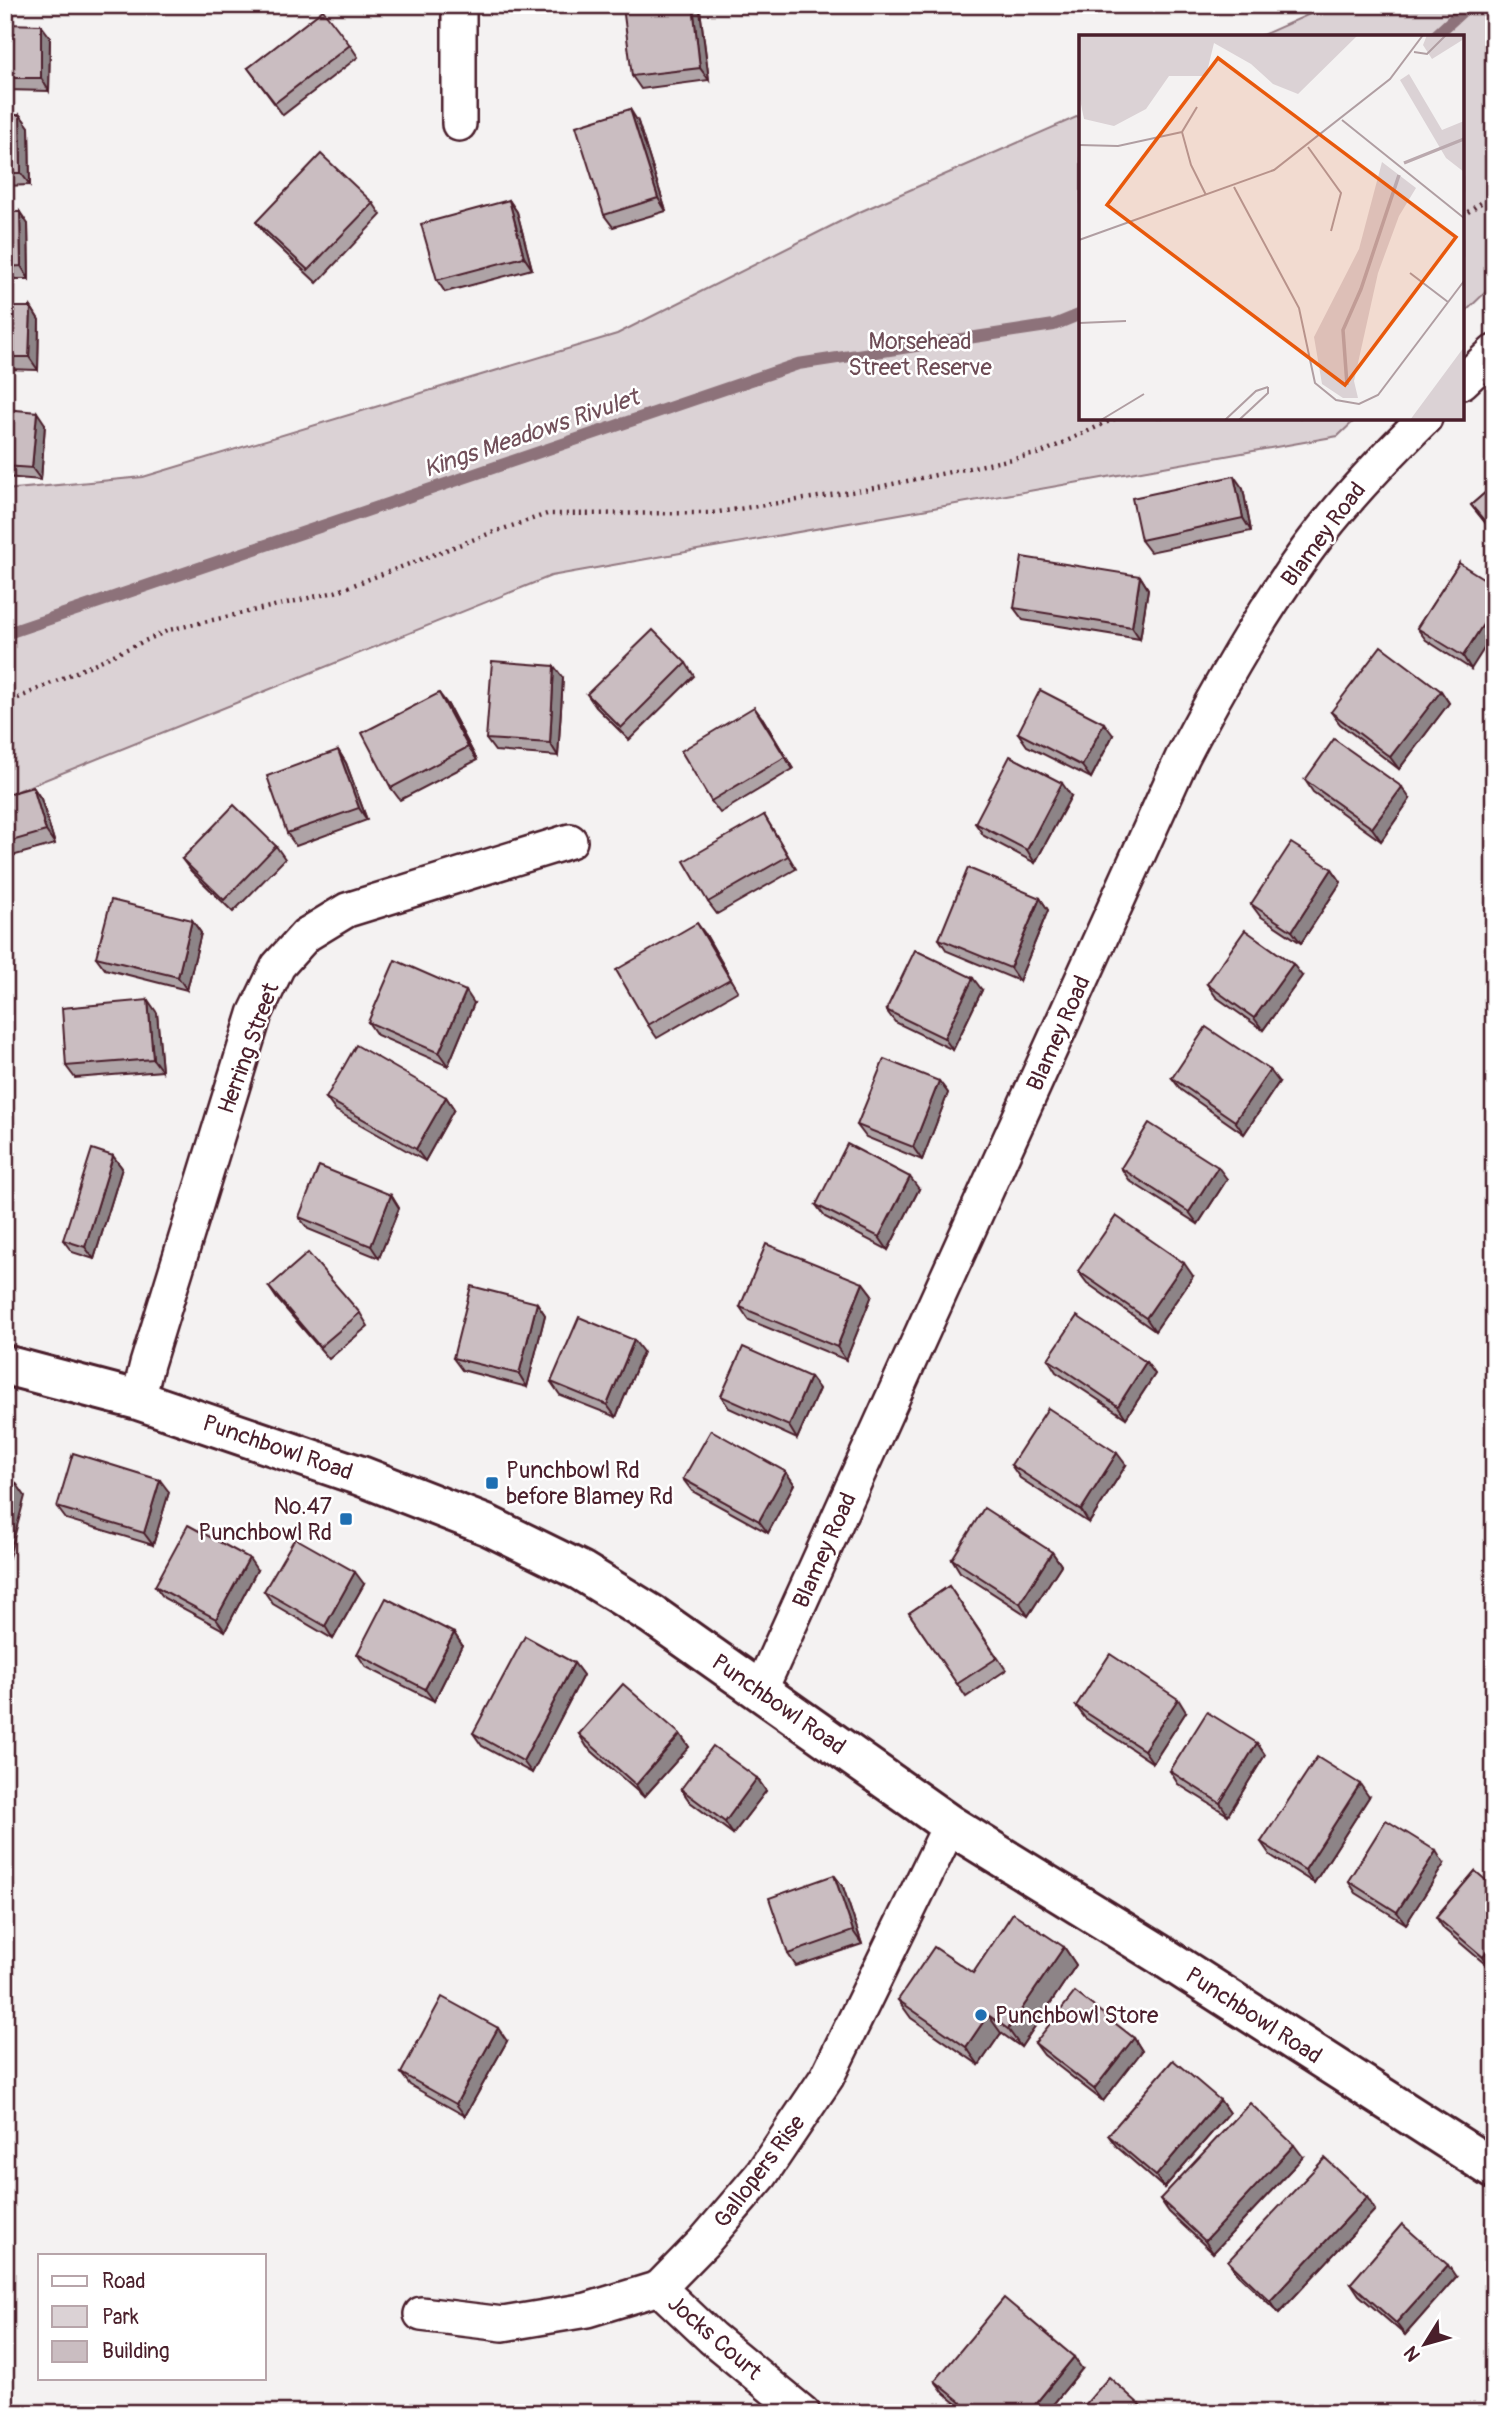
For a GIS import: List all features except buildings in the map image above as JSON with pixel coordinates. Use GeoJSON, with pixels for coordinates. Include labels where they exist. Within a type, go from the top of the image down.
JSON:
{"type":"FeatureCollection","features":[{"type":"Feature","properties":{"kind":"street"},"geometry":{"type":"LineString","coordinates":[[458,5],[459,124]]}},
{"type":"Feature","properties":{"kind":"street"},"geometry":{"type":"LineString","coordinates":[[1464,380],[1494,352]]}},
{"type":"Feature","properties":{"kind":"street","name":"Blamey Road"},"geometry":{"type":"LineString","coordinates":[[760,1690],[1172,782],[1224,677],[1307,549],[1378,464],[1423,420]]}},
{"type":"Feature","properties":{"kind":"street","name":"Herring Street"},"geometry":{"type":"LineString","coordinates":[[138,1399],[255,1014],[278,966],[306,935],[347,910],[570,841]]}},
{"type":"Feature","properties":{"kind":"street","name":"Punchbowl Road"},"geometry":{"type":"LineString","coordinates":[[5,1365],[138,1399],[362,1476],[489,1526],[581,1571],[651,1614],[950,1825],[1159,1954],[1494,2169]]}},
{"type":"Feature","properties":{"kind":"street","name":"Gallopers Rise"},"geometry":{"type":"LineString","coordinates":[[421,2315],[503,2324],[587,2310],[659,2288],[703,2243],[761,2175],[827,2077],[950,1825]]}},
{"type":"Feature","properties":{"kind":"street","name":"Jocks Court"},"geometry":{"type":"LineString","coordinates":[[659,2288],[712,2338],[803,2413]]}},
{"type":"Feature","properties":{"kind":"path"},"geometry":{"type":"LineString","coordinates":[[1464,215],[1494,194]]}},
{"type":"Feature","properties":{"kind":"path"},"geometry":{"type":"LineString","coordinates":[[5,704],[169,630],[335,592],[547,514],[712,513],[864,489],[1041,453],[1112,420]]}},
{"type":"Feature","properties":{"kind":"green space"},"geometry":{"type":"Polygon","coordinates":[[[1330,5],[1494,5],[1494,284],[1464,313],[1464,35],[1262,35],[1330,5]]]}},
{"type":"Feature","properties":{"kind":"green space","name":"Morsehead Street Reserve"},"geometry":{"type":"Polygon","coordinates":[[[1079,116],[1079,420],[1355,420],[1338,436],[551,576],[5,796],[5,490],[143,477],[617,334],[855,214],[1079,116]]]}},
{"type":"Feature","properties":{"kind":"waterway","name":"Kings Meadows Rivulet"},"geometry":{"type":"LineString","coordinates":[[1436,35],[1469,5]]}},
{"type":"Feature","properties":{"kind":"waterway","name":"Kings Meadows Rivulet"},"geometry":{"type":"LineString","coordinates":[[5,634],[798,364],[1054,325],[1079,315]]}},
{"type":"Feature","properties":{"kind":"place","name":"Punchbowl Rd before Blamey Rd"},"geometry":{"type":"Point","coordinates":[492,1483]}},
{"type":"Feature","properties":{"kind":"place","name":"No.47 Punchbowl Rd"},"geometry":{"type":"Point","coordinates":[346,1519]}},
{"type":"Feature","properties":{"kind":"place","name":"Punchbowl Store"},"geometry":{"type":"Point","coordinates":[981,2015]}}]}
